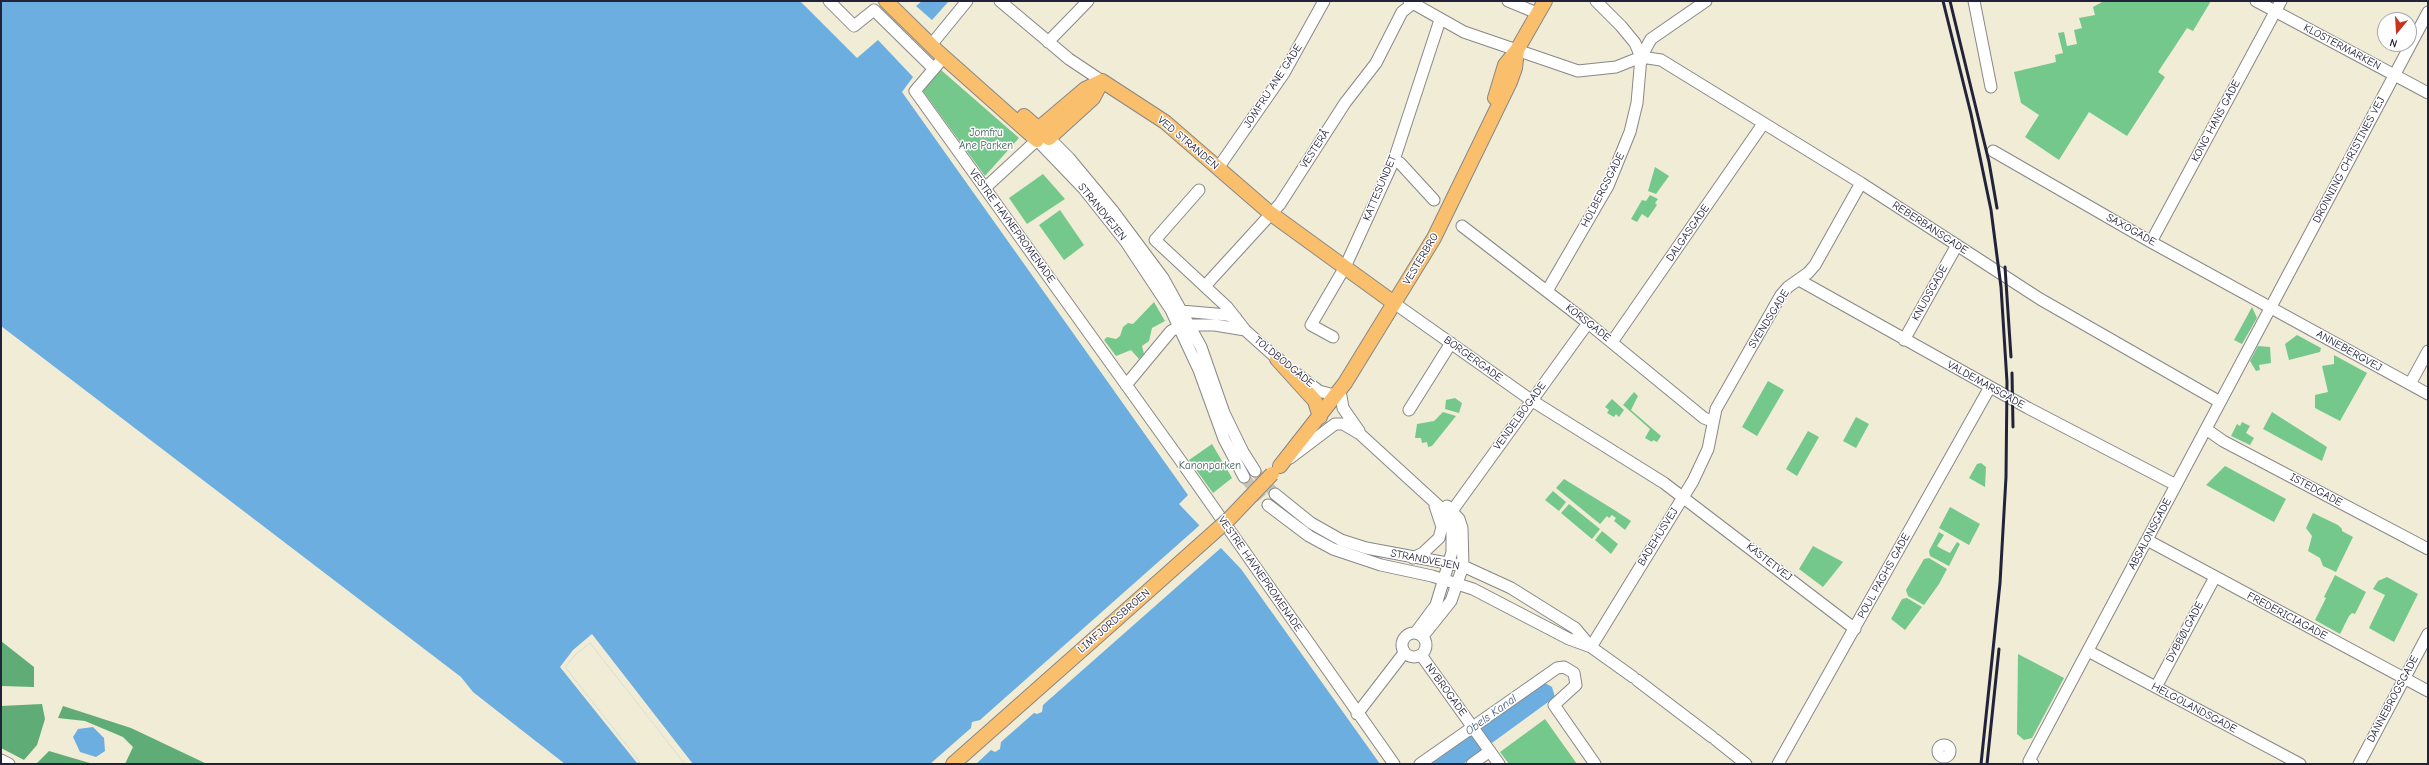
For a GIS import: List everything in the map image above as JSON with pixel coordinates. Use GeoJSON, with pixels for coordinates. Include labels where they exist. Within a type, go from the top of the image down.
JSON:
{"type":"FeatureCollection","features":[{"type":"Feature","properties":{"kind":"main road","name":"STRANDVEJEN"},"geometry":{"type":"LineString","coordinates":[[886,1],[1042,136]]}},
{"type":"Feature","properties":{"kind":"main road","name":"STRANDVEJEN"},"geometry":{"type":"LineString","coordinates":[[897,1],[933,42],[944,57],[1042,136]]}},
{"type":"Feature","properties":{"kind":"main road","name":"VESTERBRO"},"geometry":{"type":"LineString","coordinates":[[1276,470],[1324,420],[1434,238],[1510,82],[1515,68],[1517,50],[1541,7]]}},
{"type":"Feature","properties":{"kind":"main road","name":"VED STRANDEN"},"geometry":{"type":"LineString","coordinates":[[1102,81],[1165,122],[1270,213]]}},
{"type":"Feature","properties":{"kind":"main road"},"geometry":{"type":"LineString","coordinates":[[1042,136],[1085,89],[1102,81]]}},
{"type":"Feature","properties":{"kind":"main road","name":"BORGERGADE"},"geometry":{"type":"LineString","coordinates":[[1270,213],[1394,303]]}},
{"type":"Feature","properties":{"kind":"main road"},"geometry":{"type":"LineString","coordinates":[[1277,359],[1315,401],[1320,417]]}},
{"type":"Feature","properties":{"kind":"main road","name":"VESTERBRO"},"geometry":{"type":"LineString","coordinates":[[1276,470],[1341,391]]}},
{"type":"Feature","properties":{"kind":"main road","name":"LIMFJORDSBROEN"},"geometry":{"type":"LineString","coordinates":[[953,764],[1229,519],[1276,470]]}},
{"type":"Feature","properties":{"kind":"street"},"geometry":{"type":"LineString","coordinates":[[829,1],[854,26],[874,10],[934,69],[944,57]]}},
{"type":"Feature","properties":{"kind":"street"},"geometry":{"type":"LineString","coordinates":[[933,42],[967,1]]}},
{"type":"Feature","properties":{"kind":"street","name":"VED STRANDEN"},"geometry":{"type":"LineString","coordinates":[[1000,1],[1048,42],[1102,81]]}},
{"type":"Feature","properties":{"kind":"street"},"geometry":{"type":"LineString","coordinates":[[1048,42],[1088,1]]}},
{"type":"Feature","properties":{"kind":"street","name":"JOMFRU ANE GADE"},"geometry":{"type":"LineString","coordinates":[[1218,168],[1280,79],[1324,1]]}},
{"type":"Feature","properties":{"kind":"street","name":"VESTERBRO"},"geometry":{"type":"LineString","coordinates":[[1508,1],[1541,7]]}},
{"type":"Feature","properties":{"kind":"street"},"geometry":{"type":"LineString","coordinates":[[1596,1],[1621,26],[1635,43],[1641,57]]}},
{"type":"Feature","properties":{"kind":"street"},"geometry":{"type":"LineString","coordinates":[[1413,2],[1440,20],[1464,32],[1578,71],[1616,67],[1641,57],[1651,39],[1706,1]]}},
{"type":"Feature","properties":{"kind":"street"},"geometry":{"type":"LineString","coordinates":[[1974,1],[1991,87]]}},
{"type":"Feature","properties":{"kind":"street","name":"KLOSTERMARKEN"},"geometry":{"type":"LineString","coordinates":[[2256,1],[2428,93]]}},
{"type":"Feature","properties":{"kind":"street","name":"KONG HANS GADE"},"geometry":{"type":"LineString","coordinates":[[2151,242],[2281,1]]}},
{"type":"Feature","properties":{"kind":"street","name":"VESTERÅ"},"geometry":{"type":"LineString","coordinates":[[1205,286],[1270,213],[1280,204],[1334,119],[1376,63],[1402,12],[1413,2]]}},
{"type":"Feature","properties":{"kind":"street","name":"DRONNING CHRISTINES VEJ"},"geometry":{"type":"LineString","coordinates":[[2270,307],[2428,12]]}},
{"type":"Feature","properties":{"kind":"street","name":"KATTESUNDET"},"geometry":{"type":"LineString","coordinates":[[1333,337],[1312,325],[1345,267],[1394,160],[1440,20]]}},
{"type":"Feature","properties":{"kind":"street","name":"REBERBANSGADE"},"geometry":{"type":"LineString","coordinates":[[1641,57],[1661,60],[1861,183],[2040,299],[2220,402]]}},
{"type":"Feature","properties":{"kind":"street","name":"HOLBERGSGADE"},"geometry":{"type":"LineString","coordinates":[[1547,291],[1608,186],[1622,155],[1630,132],[1637,103],[1641,57]]}},
{"type":"Feature","properties":{"kind":"street","name":"VESTRE HAVNEPROMENADE"},"geometry":{"type":"LineString","coordinates":[[934,69],[915,91],[1126,385],[1357,714],[1394,764]]}},
{"type":"Feature","properties":{"kind":"street","name":"DALGASGADE"},"geometry":{"type":"LineString","coordinates":[[1612,342],[1763,124]]}},
{"type":"Feature","properties":{"kind":"street"},"geometry":{"type":"LineString","coordinates":[[985,188],[1042,136]]}},
{"type":"Feature","properties":{"kind":"street","name":"STRANDVEJEN"},"geometry":{"type":"LineString","coordinates":[[1042,136],[1069,158],[1130,232],[1163,278],[1181,311],[1184,325],[1199,370],[1224,439],[1244,477]]}},
{"type":"Feature","properties":{"kind":"street","name":"STRANDVEJEN"},"geometry":{"type":"LineString","coordinates":[[1042,136],[1126,242],[1201,347],[1224,413],[1243,452],[1255,471]]}},
{"type":"Feature","properties":{"kind":"street","name":"SAXOGADE"},"geometry":{"type":"LineString","coordinates":[[1992,151],[2151,242],[2270,307]]}},
{"type":"Feature","properties":{"kind":"street"},"geometry":{"type":"LineString","coordinates":[[1394,160],[1400,163],[1434,200]]}},
{"type":"Feature","properties":{"kind":"street","name":"SVENDSGADE"},"geometry":{"type":"LineString","coordinates":[[1712,421],[1716,409],[1781,295],[1788,287],[1799,280],[1815,265],[1861,183]]}},
{"type":"Feature","properties":{"kind":"street"},"geometry":{"type":"LineString","coordinates":[[1199,190],[1155,240],[1205,286]]}},
{"type":"Feature","properties":{"kind":"street","name":"KORSGADE"},"geometry":{"type":"LineString","coordinates":[[1462,226],[1612,342],[1704,418],[1712,421]]}},
{"type":"Feature","properties":{"kind":"street","name":"KNUDSGADE"},"geometry":{"type":"LineString","coordinates":[[1904,340],[1957,245]]}},
{"type":"Feature","properties":{"kind":"street","name":"VALDEMARSGADE"},"geometry":{"type":"LineString","coordinates":[[1799,280],[1990,387],[2176,485]]}},
{"type":"Feature","properties":{"kind":"street","name":"TOLDBODGADE"},"geometry":{"type":"LineString","coordinates":[[1205,286],[1237,319],[1245,330],[1277,359],[1319,391],[1330,394],[1341,391]]}},
{"type":"Feature","properties":{"kind":"street","name":"BORGERGADE"},"geometry":{"type":"LineString","coordinates":[[1394,303],[1531,400],[1664,482],[1683,497]]}},
{"type":"Feature","properties":{"kind":"street","name":"ANNEBERGVEJ"},"geometry":{"type":"LineString","coordinates":[[2270,307],[2428,394]]}},
{"type":"Feature","properties":{"kind":"street","name":"ABSALONSGADE"},"geometry":{"type":"LineString","coordinates":[[2031,763],[2088,651],[2270,307]]}},
{"type":"Feature","properties":{"kind":"street"},"geometry":{"type":"LineString","coordinates":[[1181,311],[1227,315],[1237,319]]}},
{"type":"Feature","properties":{"kind":"street","name":"VENDELBOGADE"},"geometry":{"type":"LineString","coordinates":[[1452,510],[1588,323]]}},
{"type":"Feature","properties":{"kind":"street"},"geometry":{"type":"LineString","coordinates":[[1126,385],[1171,331],[1184,325],[1223,326],[1245,330]]}},
{"type":"Feature","properties":{"kind":"street"},"geometry":{"type":"LineString","coordinates":[[1409,410],[1451,343]]}},
{"type":"Feature","properties":{"kind":"street"},"geometry":{"type":"LineString","coordinates":[[2410,384],[2428,351]]}},
{"type":"Feature","properties":{"kind":"street","name":"POUL PAGHS GADE"},"geometry":{"type":"LineString","coordinates":[[1778,764],[1990,387]]}},
{"type":"Feature","properties":{"kind":"street"},"geometry":{"type":"LineString","coordinates":[[1341,391],[1342,408],[1360,434]]}},
{"type":"Feature","properties":{"kind":"street","name":"BADEHUSVEJ"},"geometry":{"type":"LineString","coordinates":[[1591,647],[1683,497],[1708,449],[1712,421]]}},
{"type":"Feature","properties":{"kind":"street"},"geometry":{"type":"LineString","coordinates":[[1276,470],[1335,424],[1343,424],[1360,434],[1429,495],[1452,510],[1462,528],[1463,566],[1451,601],[1419,634],[1404,637],[1401,645],[1404,653],[1411,657],[1421,655],[1426,647],[1419,634]]}},
{"type":"Feature","properties":{"kind":"street","name":"ISTEDGADE"},"geometry":{"type":"LineString","coordinates":[[2206,429],[2223,441],[2428,549]]}},
{"type":"Feature","properties":{"kind":"street","name":"STRANDVEJEN"},"geometry":{"type":"LineString","coordinates":[[1275,494],[1311,523],[1341,540],[1366,548],[1413,558],[1463,566],[1511,588],[1568,624],[1591,647],[1746,764]]}},
{"type":"Feature","properties":{"kind":"street"},"geometry":{"type":"LineString","coordinates":[[1413,558],[1423,553],[1439,538],[1442,527],[1429,495]]}},
{"type":"Feature","properties":{"kind":"street"},"geometry":{"type":"LineString","coordinates":[[1419,634],[1436,605],[1450,564],[1452,542],[1448,519],[1429,495]]}},
{"type":"Feature","properties":{"kind":"street","name":"KASTETVEJ"},"geometry":{"type":"LineString","coordinates":[[1683,497],[1855,629]]}},
{"type":"Feature","properties":{"kind":"street","name":"STRANDVEJEN"},"geometry":{"type":"LineString","coordinates":[[1268,505],[1309,536],[1333,549],[1381,565],[1458,583],[1495,599],[1568,639],[1591,647]]}},
{"type":"Feature","properties":{"kind":"street","name":"FREDERICIAGADE"},"geometry":{"type":"LineString","coordinates":[[2147,540],[2428,691]]}},
{"type":"Feature","properties":{"kind":"street","name":"DYBBØLGADE"},"geometry":{"type":"LineString","coordinates":[[2156,687],[2215,577]]}},
{"type":"Feature","properties":{"kind":"street","name":"DANNEBROGSGADE"},"geometry":{"type":"LineString","coordinates":[[2359,764],[2428,634]]}},
{"type":"Feature","properties":{"kind":"street","name":"HELGOLANDSGADE"},"geometry":{"type":"LineString","coordinates":[[2088,651],[2300,764]]}},
{"type":"Feature","properties":{"kind":"street"},"geometry":{"type":"LineString","coordinates":[[1357,714],[1404,653]]}},
{"type":"Feature","properties":{"kind":"street","name":"NYBROGADE"},"geometry":{"type":"LineString","coordinates":[[1421,655],[1499,764]]}},
{"type":"Feature","properties":{"kind":"street"},"geometry":{"type":"LineString","coordinates":[[1420,764],[1557,668],[1564,666],[1574,673],[1577,679],[1573,690],[1554,705],[1595,764]]}},
{"type":"Feature","properties":{"kind":"street"},"geometry":{"type":"LineString","coordinates":[[1472,764],[1489,750]]}},
{"type":"Feature","properties":{"kind":"street"},"geometry":{"type":"LineString","coordinates":[[1,760],[9,764]]}},
{"type":"Feature","properties":{"kind":"green space"},"geometry":{"type":"Polygon","coordinates":[[[2104,1],[2211,1],[2193,31],[2187,28],[2158,72],[2165,77],[2127,136],[2089,112],[2059,160],[2025,137],[2039,115],[2021,103],[2014,72],[2056,62],[2055,55],[2063,53],[2058,33],[2064,32],[2067,46],[2077,44],[2074,30],[2082,28],[2079,18],[2095,15],[2093,7],[2104,1]]]}},
{"type":"Feature","properties":{"kind":"green space","name":"Jomfru Ane Parken"},"geometry":{"type":"Polygon","coordinates":[[[941,70],[1019,138],[985,176],[923,91],[941,70]]]}},
{"type":"Feature","properties":{"kind":"green space"},"geometry":{"type":"Polygon","coordinates":[[[1655,167],[1669,176],[1656,194],[1648,191],[1655,167]]]}},
{"type":"Feature","properties":{"kind":"green space"},"geometry":{"type":"Polygon","coordinates":[[[1043,174],[1065,199],[1027,224],[1009,198],[1043,174]]]}},
{"type":"Feature","properties":{"kind":"green space"},"geometry":{"type":"Polygon","coordinates":[[[1650,195],[1658,199],[1655,203],[1657,205],[1648,218],[1642,214],[1637,222],[1631,219],[1642,200],[1646,201],[1650,195]]]}},
{"type":"Feature","properties":{"kind":"green space"},"geometry":{"type":"Polygon","coordinates":[[[1060,210],[1084,245],[1064,260],[1039,225],[1060,210]]]}},
{"type":"Feature","properties":{"kind":"green space"},"geometry":{"type":"Polygon","coordinates":[[[1154,302],[1165,321],[1152,328],[1149,341],[1142,346],[1144,354],[1139,359],[1131,350],[1116,356],[1104,340],[1107,337],[1116,339],[1120,336],[1123,327],[1128,323],[1133,324],[1154,302]]]}},
{"type":"Feature","properties":{"kind":"green space"},"geometry":{"type":"Polygon","coordinates":[[[2252,307],[2257,318],[2242,344],[2234,340],[2252,307]]]}},
{"type":"Feature","properties":{"kind":"green space"},"geometry":{"type":"Polygon","coordinates":[[[2297,335],[2321,348],[2320,352],[2289,360],[2285,344],[2297,335]]]}},
{"type":"Feature","properties":{"kind":"green space"},"geometry":{"type":"Polygon","coordinates":[[[2258,346],[2270,347],[2271,363],[2259,365],[2260,370],[2256,371],[2250,361],[2258,346]]]}},
{"type":"Feature","properties":{"kind":"green space"},"geometry":{"type":"Polygon","coordinates":[[[2334,355],[2367,373],[2340,421],[2315,408],[2315,395],[2328,392],[2322,366],[2334,364],[2334,355]]]}},
{"type":"Feature","properties":{"kind":"green space"},"geometry":{"type":"Polygon","coordinates":[[[1768,381],[1784,390],[1757,436],[1742,427],[1768,381]]]}},
{"type":"Feature","properties":{"kind":"green space"},"geometry":{"type":"Polygon","coordinates":[[[1634,392],[1638,396],[1631,410],[1661,436],[1657,442],[1653,440],[1652,442],[1645,438],[1650,429],[1623,405],[1634,392]]]}},
{"type":"Feature","properties":{"kind":"green space"},"geometry":{"type":"Polygon","coordinates":[[[1455,398],[1462,403],[1459,413],[1445,409],[1446,400],[1455,398]]]}},
{"type":"Feature","properties":{"kind":"green space"},"geometry":{"type":"Polygon","coordinates":[[[1612,399],[1624,410],[1619,417],[1616,414],[1614,417],[1607,413],[1609,410],[1605,407],[1612,399]]]}},
{"type":"Feature","properties":{"kind":"green space"},"geometry":{"type":"Polygon","coordinates":[[[1443,412],[1456,416],[1432,446],[1428,447],[1427,442],[1422,443],[1421,438],[1415,438],[1417,424],[1434,421],[1443,412]]]}},
{"type":"Feature","properties":{"kind":"green space"},"geometry":{"type":"Polygon","coordinates":[[[2272,412],[2327,447],[2322,461],[2263,429],[2272,412]]]}},
{"type":"Feature","properties":{"kind":"green space"},"geometry":{"type":"Polygon","coordinates":[[[1856,417],[1869,424],[1856,448],[1843,441],[1856,417]]]}},
{"type":"Feature","properties":{"kind":"green space"},"geometry":{"type":"Polygon","coordinates":[[[2242,422],[2250,426],[2246,433],[2254,438],[2250,445],[2231,436],[2237,424],[2240,426],[2242,422]]]}},
{"type":"Feature","properties":{"kind":"green space"},"geometry":{"type":"Polygon","coordinates":[[[1808,431],[1819,437],[1797,476],[1786,469],[1808,431]]]}},
{"type":"Feature","properties":{"kind":"green space","name":"Kanonparken"},"geometry":{"type":"Polygon","coordinates":[[[1212,444],[1232,478],[1213,493],[1189,460],[1212,444]]]}},
{"type":"Feature","properties":{"kind":"green space"},"geometry":{"type":"Polygon","coordinates":[[[1981,463],[1986,467],[1985,487],[1969,478],[1977,464],[1981,463]]]}},
{"type":"Feature","properties":{"kind":"green space"},"geometry":{"type":"Polygon","coordinates":[[[2225,466],[2286,499],[2274,522],[2206,485],[2225,466]]]}},
{"type":"Feature","properties":{"kind":"green space"},"geometry":{"type":"Polygon","coordinates":[[[1564,479],[1631,521],[1625,530],[1614,521],[1616,518],[1612,515],[1609,518],[1607,516],[1600,524],[1556,488],[1564,479]]]}},
{"type":"Feature","properties":{"kind":"green space"},"geometry":{"type":"Polygon","coordinates":[[[1553,491],[1566,502],[1559,511],[1545,500],[1553,491]]]}},
{"type":"Feature","properties":{"kind":"green space"},"geometry":{"type":"Polygon","coordinates":[[[1569,504],[1600,529],[1592,539],[1561,513],[1569,504]]]}},
{"type":"Feature","properties":{"kind":"green space"},"geometry":{"type":"Polygon","coordinates":[[[1950,507],[1980,524],[1969,545],[1939,528],[1950,507]]]}},
{"type":"Feature","properties":{"kind":"green space"},"geometry":{"type":"Polygon","coordinates":[[[2313,513],[2338,525],[2342,531],[2353,537],[2336,572],[2323,566],[2320,558],[2308,551],[2312,536],[2306,528],[2313,513]]]}},
{"type":"Feature","properties":{"kind":"green space"},"geometry":{"type":"Polygon","coordinates":[[[1602,531],[1618,544],[1611,554],[1595,540],[1602,531]]]}},
{"type":"Feature","properties":{"kind":"green space"},"geometry":{"type":"Polygon","coordinates":[[[1939,532],[1944,535],[1937,546],[1940,548],[1950,553],[1957,542],[1960,544],[1949,566],[1930,556],[1929,551],[1939,532]]]}},
{"type":"Feature","properties":{"kind":"green space"},"geometry":{"type":"Polygon","coordinates":[[[1813,546],[1843,562],[1823,587],[1799,569],[1813,546]]]}},
{"type":"Feature","properties":{"kind":"green space"},"geometry":{"type":"Polygon","coordinates":[[[1929,558],[1947,569],[1939,584],[1924,605],[1908,596],[1906,590],[1924,559],[1929,558]]]}},
{"type":"Feature","properties":{"kind":"green space"},"geometry":{"type":"Polygon","coordinates":[[[2335,575],[2366,592],[2355,614],[2352,613],[2349,616],[2340,634],[2315,620],[2335,575]]]}},
{"type":"Feature","properties":{"kind":"green space"},"geometry":{"type":"Polygon","coordinates":[[[2387,577],[2418,594],[2394,642],[2369,628],[2385,595],[2373,589],[2378,581],[2387,577]]]}},
{"type":"Feature","properties":{"kind":"green space"},"geometry":{"type":"Polygon","coordinates":[[[1907,598],[1922,607],[1905,630],[1891,619],[1902,599],[1907,598]]]}},
{"type":"Feature","properties":{"kind":"green space"},"geometry":{"type":"Polygon","coordinates":[[[1,641],[34,667],[34,687],[1,686],[1,641]]]}},
{"type":"Feature","properties":{"kind":"green space"},"geometry":{"type":"Polygon","coordinates":[[[2018,654],[2064,678],[2032,738],[2024,740],[2017,734],[2018,654]]]}},
{"type":"Feature","properties":{"kind":"green space"},"geometry":{"type":"Polygon","coordinates":[[[42,704],[45,719],[37,745],[24,760],[1,748],[1,706],[42,704]]]}},
{"type":"Feature","properties":{"kind":"green space"},"geometry":{"type":"Polygon","coordinates":[[[63,706],[131,728],[207,764],[125,764],[133,747],[123,737],[85,721],[58,718],[63,706]]]}},
{"type":"Feature","properties":{"kind":"green space"},"geometry":{"type":"Polygon","coordinates":[[[1545,719],[1577,764],[1509,764],[1500,752],[1545,719]]]}},
{"type":"Feature","properties":{"kind":"green space"},"geometry":{"type":"Polygon","coordinates":[[[49,751],[93,764],[36,764],[49,751]]]}},
{"type":"Feature","properties":{"kind":"water"},"geometry":{"type":"Polygon","coordinates":[[[1,1],[800,1],[857,58],[878,40],[913,77],[902,92],[1188,495],[1179,504],[1241,569],[1380,764],[685,764],[590,643],[576,654],[565,667],[640,762],[636,764],[565,764],[473,692],[461,677],[1,326],[1,1]]]}},
{"type":"Feature","properties":{"kind":"water"},"geometry":{"type":"Polygon","coordinates":[[[922,1],[949,1],[932,20],[916,6],[922,1]]]}},
{"type":"Feature","properties":{"kind":"water"},"geometry":{"type":"Polygon","coordinates":[[[1545,683],[1552,687],[1555,697],[1463,764],[1431,764],[1545,683]]]}},
{"type":"Feature","properties":{"kind":"water"},"geometry":{"type":"Polygon","coordinates":[[[93,727],[104,738],[105,751],[96,757],[80,752],[73,737],[78,729],[93,727]]]}},
{"type":"Feature","properties":{"kind":"pier"},"geometry":{"type":"Polygon","coordinates":[[[1201,524],[1222,547],[1043,705],[1042,712],[1037,714],[1034,713],[1001,742],[1000,749],[995,752],[991,750],[976,764],[930,764],[971,728],[972,722],[980,720],[1201,524]]]}},
{"type":"Feature","properties":{"kind":"pier"},"geometry":{"type":"Polygon","coordinates":[[[592,634],[693,764],[685,764],[590,643],[576,654],[565,667],[640,762],[637,763],[560,667],[573,650],[592,634]]]}},
{"type":"Feature","properties":{"kind":"tunnel"},"geometry":{"type":"LineString","coordinates":[[1255,471],[1275,494]]}},
{"type":"Feature","properties":{"kind":"tunnel"},"geometry":{"type":"LineString","coordinates":[[1244,477],[1268,505]]}},
{"type":"Feature","properties":{"kind":"railway"},"geometry":{"type":"LineString","coordinates":[[1943,1],[1971,114],[1991,210],[2001,287],[2007,382],[2006,477],[2000,583],[1981,764]]}},
{"type":"Feature","properties":{"kind":"railway"},"geometry":{"type":"LineString","coordinates":[[1950,1],[1989,162],[1997,208]]}},
{"type":"Feature","properties":{"kind":"railway"},"geometry":{"type":"LineString","coordinates":[[2005,267],[2011,357]]}},
{"type":"Feature","properties":{"kind":"railway"},"geometry":{"type":"LineString","coordinates":[[2012,373],[2013,427]]}},
{"type":"Feature","properties":{"kind":"railway"},"geometry":{"type":"LineString","coordinates":[[1987,764],[1999,649]]}},
{"type":"Feature","properties":{"kind":"water label","name":"Obels Kanal"},"geometry":{"type":"Point","coordinates":[1491,715]}}]}
